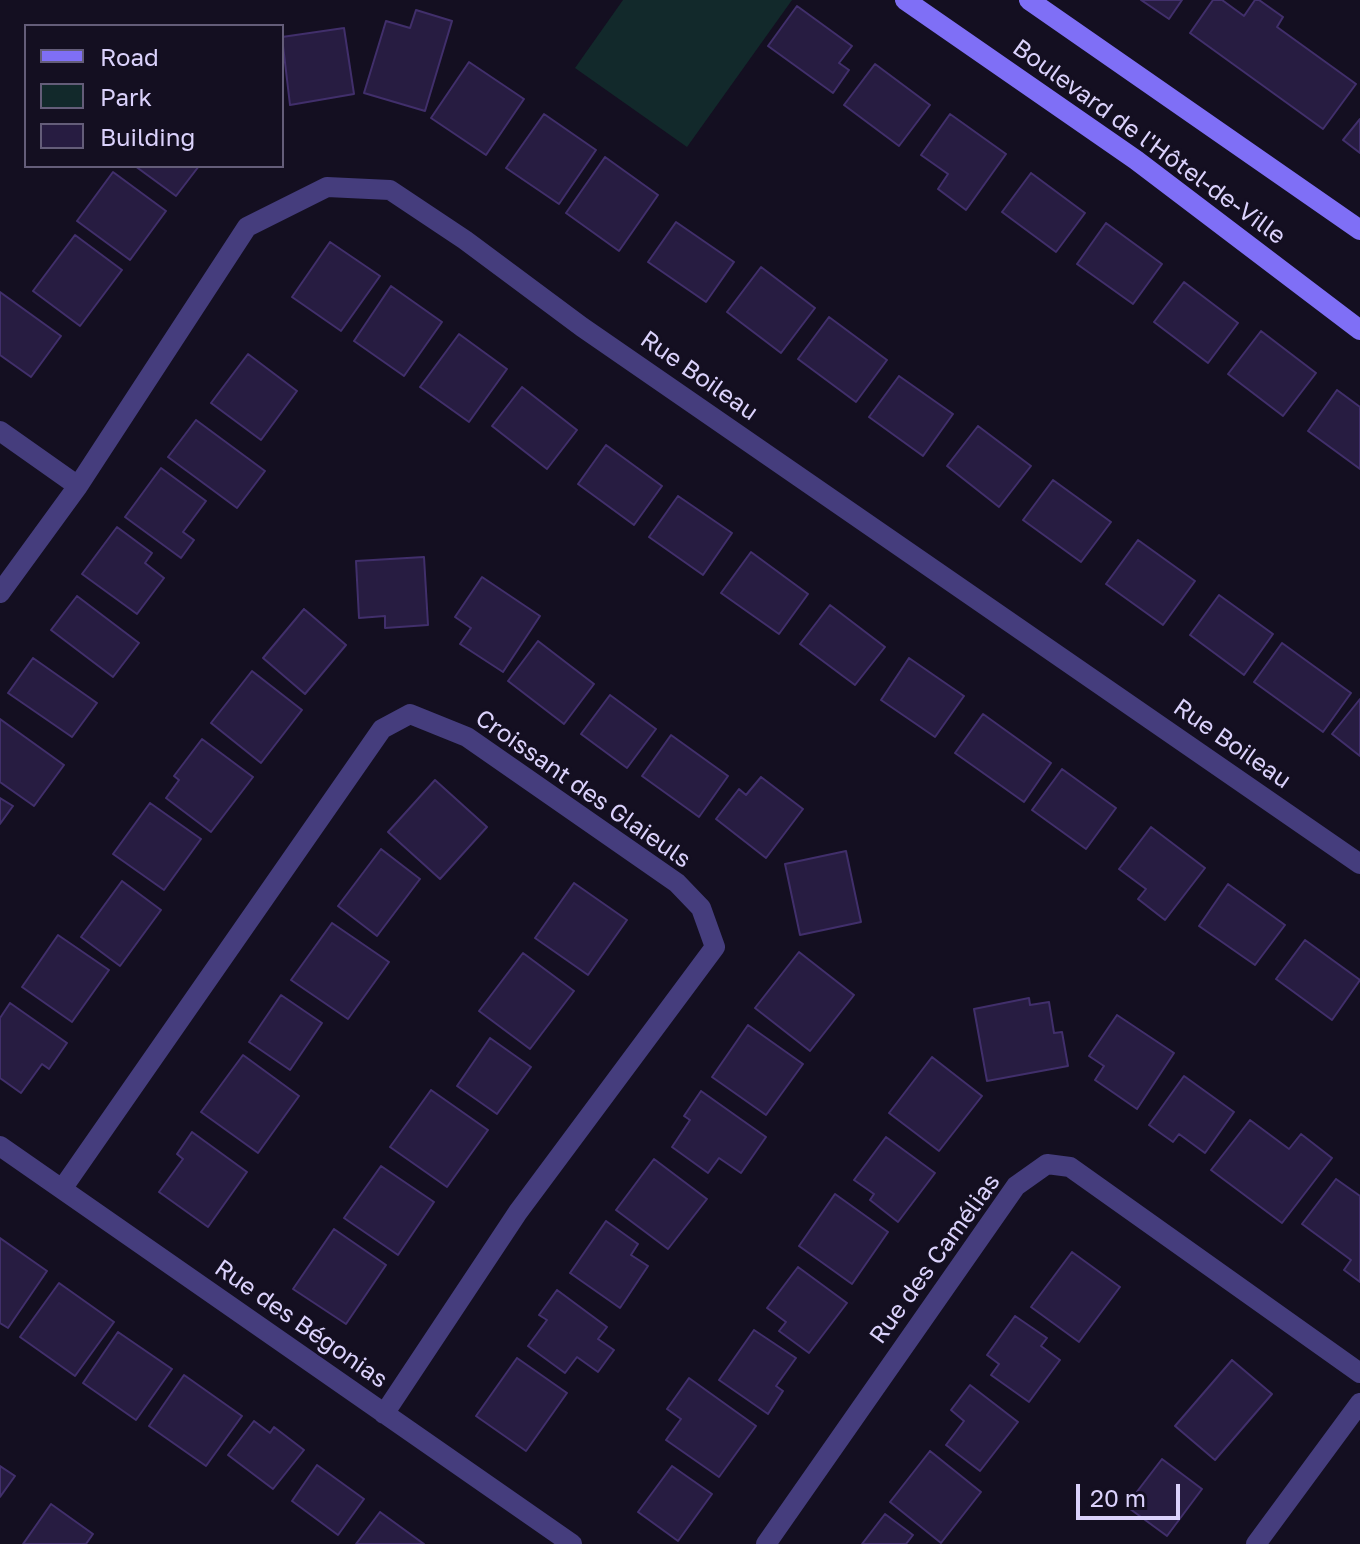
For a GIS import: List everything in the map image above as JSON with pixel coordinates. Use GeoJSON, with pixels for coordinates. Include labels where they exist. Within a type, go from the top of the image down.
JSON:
{"type":"FeatureCollection","features":[{"type":"Feature","properties":{"kind":"street","name":"Boulevard de l'Hôtel-de-Ville"},"geometry":{"type":"LineString","coordinates":[[905,0],[1136,160],[1360,330]]}},
{"type":"Feature","properties":{"kind":"street","name":"Boulevard de l'Hôtel-de-Ville"},"geometry":{"type":"LineString","coordinates":[[1029,0],[1360,230]]}},
{"type":"Feature","properties":{"kind":"street","name":"Rue Boileau"},"geometry":{"type":"LineString","coordinates":[[0,593],[78,486],[247,227],[327,187],[390,190],[465,240],[582,327],[1360,864]]}},
{"type":"Feature","properties":{"kind":"street"},"geometry":{"type":"LineString","coordinates":[[0,431],[78,486]]}},
{"type":"Feature","properties":{"kind":"street","name":"Croissant des Glaieuls"},"geometry":{"type":"LineString","coordinates":[[62,1189],[382,729],[410,714],[467,737],[677,883],[701,908],[715,947],[518,1212],[384,1414]]}},
{"type":"Feature","properties":{"kind":"street","name":"Rue des Bégonias"},"geometry":{"type":"LineString","coordinates":[[0,1146],[572,1544]]}},
{"type":"Feature","properties":{"kind":"street","name":"Rue des Camélias"},"geometry":{"type":"LineString","coordinates":[[766,1544],[1016,1186],[1047,1164],[1070,1167],[1360,1373]]}},
{"type":"Feature","properties":{"kind":"street"},"geometry":{"type":"LineString","coordinates":[[1256,1544],[1360,1403]]}},
{"type":"Feature","properties":{"kind":"green space"},"geometry":{"type":"Polygon","coordinates":[[[623,0],[792,0],[687,147],[575,68],[623,0]]]}},
{"type":"Feature","properties":{"kind":"building"},"geometry":{"type":"Polygon","coordinates":[[[1141,0],[1182,0],[1169,19],[1141,0]]]}},
{"type":"Feature","properties":{"kind":"building"},"geometry":{"type":"Polygon","coordinates":[[[1213,0],[1222,0],[1244,16],[1255,0],[1259,0],[1283,17],[1277,27],[1356,84],[1323,129],[1190,33],[1213,0]]]}},
{"type":"Feature","properties":{"kind":"building"},"geometry":{"type":"Polygon","coordinates":[[[797,6],[852,46],[839,63],[849,70],[833,93],[768,46],[797,6]]]}},
{"type":"Feature","properties":{"kind":"building"},"geometry":{"type":"Polygon","coordinates":[[[416,10],[452,21],[425,111],[364,93],[386,21],[410,28],[416,10]]]}},
{"type":"Feature","properties":{"kind":"building"},"geometry":{"type":"Polygon","coordinates":[[[344,28],[354,94],[290,105],[284,37],[344,28]]]}},
{"type":"Feature","properties":{"kind":"building"},"geometry":{"type":"Polygon","coordinates":[[[469,62],[524,99],[486,155],[431,118],[469,62]]]}},
{"type":"Feature","properties":{"kind":"building"},"geometry":{"type":"Polygon","coordinates":[[[875,64],[930,105],[899,146],[844,105],[875,64]]]}},
{"type":"Feature","properties":{"kind":"building"},"geometry":{"type":"Polygon","coordinates":[[[544,114],[596,150],[559,204],[506,168],[544,114]]]}},
{"type":"Feature","properties":{"kind":"building"},"geometry":{"type":"Polygon","coordinates":[[[950,114],[1006,154],[966,210],[938,189],[948,174],[921,155],[950,114]]]}},
{"type":"Feature","properties":{"kind":"building"},"geometry":{"type":"Polygon","coordinates":[[[1360,119],[1360,153],[1343,140],[1360,119]]]}},
{"type":"Feature","properties":{"kind":"building"},"geometry":{"type":"Polygon","coordinates":[[[605,157],[658,195],[619,251],[566,213],[605,157]]]}},
{"type":"Feature","properties":{"kind":"building"},"geometry":{"type":"Polygon","coordinates":[[[138,168],[197,168],[176,196],[138,168]]]}},
{"type":"Feature","properties":{"kind":"building"},"geometry":{"type":"Polygon","coordinates":[[[113,172],[166,211],[130,260],[77,221],[113,172]]]}},
{"type":"Feature","properties":{"kind":"building"},"geometry":{"type":"Polygon","coordinates":[[[1031,173],[1085,213],[1056,252],[1002,212],[1031,173]]]}},
{"type":"Feature","properties":{"kind":"building"},"geometry":{"type":"Polygon","coordinates":[[[676,222],[734,262],[706,302],[648,262],[676,222]]]}},
{"type":"Feature","properties":{"kind":"building"},"geometry":{"type":"Polygon","coordinates":[[[1106,223],[1162,264],[1133,304],[1077,264],[1106,223]]]}},
{"type":"Feature","properties":{"kind":"building"},"geometry":{"type":"Polygon","coordinates":[[[75,235],[122,270],[80,326],[33,291],[75,235]]]}},
{"type":"Feature","properties":{"kind":"building"},"geometry":{"type":"Polygon","coordinates":[[[330,242],[380,276],[341,331],[292,297],[330,242]]]}},
{"type":"Feature","properties":{"kind":"building"},"geometry":{"type":"Polygon","coordinates":[[[761,267],[815,308],[781,353],[727,312],[761,267]]]}},
{"type":"Feature","properties":{"kind":"building"},"geometry":{"type":"Polygon","coordinates":[[[1184,282],[1238,323],[1208,363],[1154,322],[1184,282]]]}},
{"type":"Feature","properties":{"kind":"building"},"geometry":{"type":"Polygon","coordinates":[[[391,286],[442,322],[404,376],[354,341],[391,286]]]}},
{"type":"Feature","properties":{"kind":"building"},"geometry":{"type":"Polygon","coordinates":[[[0,292],[61,336],[31,377],[0,355],[0,292]]]}},
{"type":"Feature","properties":{"kind":"building"},"geometry":{"type":"Polygon","coordinates":[[[829,317],[887,360],[856,402],[798,359],[829,317]]]}},
{"type":"Feature","properties":{"kind":"building"},"geometry":{"type":"Polygon","coordinates":[[[1261,331],[1316,373],[1283,416],[1228,374],[1261,331]]]}},
{"type":"Feature","properties":{"kind":"building"},"geometry":{"type":"Polygon","coordinates":[[[459,334],[507,369],[469,422],[420,387],[459,334]]]}},
{"type":"Feature","properties":{"kind":"building"},"geometry":{"type":"Polygon","coordinates":[[[248,354],[297,391],[261,440],[211,403],[248,354]]]}},
{"type":"Feature","properties":{"kind":"building"},"geometry":{"type":"Polygon","coordinates":[[[899,376],[953,414],[923,456],[869,417],[899,376]]]}},
{"type":"Feature","properties":{"kind":"building"},"geometry":{"type":"Polygon","coordinates":[[[522,387],[577,430],[547,469],[492,426],[522,387]]]}},
{"type":"Feature","properties":{"kind":"building"},"geometry":{"type":"Polygon","coordinates":[[[1337,390],[1360,407],[1360,469],[1308,431],[1337,390]]]}},
{"type":"Feature","properties":{"kind":"building"},"geometry":{"type":"Polygon","coordinates":[[[196,420],[265,471],[237,508],[168,457],[196,420]]]}},
{"type":"Feature","properties":{"kind":"building"},"geometry":{"type":"Polygon","coordinates":[[[978,426],[1031,466],[999,507],[947,466],[978,426]]]}},
{"type":"Feature","properties":{"kind":"building"},"geometry":{"type":"Polygon","coordinates":[[[606,445],[662,486],[634,525],[578,484],[606,445]]]}},
{"type":"Feature","properties":{"kind":"building"},"geometry":{"type":"Polygon","coordinates":[[[161,468],[206,501],[183,532],[194,540],[181,558],[125,517],[161,468]]]}},
{"type":"Feature","properties":{"kind":"building"},"geometry":{"type":"Polygon","coordinates":[[[1053,480],[1111,522],[1081,562],[1023,520],[1053,480]]]}},
{"type":"Feature","properties":{"kind":"building"},"geometry":{"type":"Polygon","coordinates":[[[678,496],[732,533],[703,575],[649,537],[678,496]]]}},
{"type":"Feature","properties":{"kind":"building"},"geometry":{"type":"Polygon","coordinates":[[[117,527],[152,553],[145,563],[164,578],[137,614],[82,574],[117,527]]]}},
{"type":"Feature","properties":{"kind":"building"},"geometry":{"type":"Polygon","coordinates":[[[1138,540],[1195,581],[1163,625],[1106,584],[1138,540]]]}},
{"type":"Feature","properties":{"kind":"building"},"geometry":{"type":"Polygon","coordinates":[[[751,552],[808,594],[779,634],[721,593],[751,552]]]}},
{"type":"Feature","properties":{"kind":"building"},"geometry":{"type":"Polygon","coordinates":[[[424,557],[428,625],[385,628],[385,616],[359,618],[356,561],[424,557]]]}},
{"type":"Feature","properties":{"kind":"building"},"geometry":{"type":"Polygon","coordinates":[[[482,577],[540,616],[503,672],[460,644],[471,628],[455,617],[482,577]]]}},
{"type":"Feature","properties":{"kind":"building"},"geometry":{"type":"Polygon","coordinates":[[[1219,595],[1273,634],[1244,675],[1190,635],[1219,595]]]}},
{"type":"Feature","properties":{"kind":"building"},"geometry":{"type":"Polygon","coordinates":[[[77,596],[139,643],[113,677],[51,630],[77,596]]]}},
{"type":"Feature","properties":{"kind":"building"},"geometry":{"type":"Polygon","coordinates":[[[830,605],[885,647],[855,685],[800,644],[830,605]]]}},
{"type":"Feature","properties":{"kind":"building"},"geometry":{"type":"Polygon","coordinates":[[[304,609],[346,645],[305,694],[263,658],[304,609]]]}},
{"type":"Feature","properties":{"kind":"building"},"geometry":{"type":"Polygon","coordinates":[[[538,641],[594,684],[564,724],[508,681],[538,641]]]}},
{"type":"Feature","properties":{"kind":"building"},"geometry":{"type":"Polygon","coordinates":[[[1282,643],[1351,693],[1323,732],[1254,682],[1282,643]]]}},
{"type":"Feature","properties":{"kind":"building"},"geometry":{"type":"Polygon","coordinates":[[[33,658],[97,703],[72,737],[8,693],[33,658]]]}},
{"type":"Feature","properties":{"kind":"building"},"geometry":{"type":"Polygon","coordinates":[[[909,658],[964,696],[935,737],[881,700],[909,658]]]}},
{"type":"Feature","properties":{"kind":"building"},"geometry":{"type":"Polygon","coordinates":[[[252,671],[302,710],[261,763],[211,723],[252,671]]]}},
{"type":"Feature","properties":{"kind":"building"},"geometry":{"type":"Polygon","coordinates":[[[610,695],[656,729],[627,768],[581,734],[610,695]]]}},
{"type":"Feature","properties":{"kind":"building"},"geometry":{"type":"Polygon","coordinates":[[[1360,699],[1360,756],[1332,734],[1360,699]]]}},
{"type":"Feature","properties":{"kind":"building"},"geometry":{"type":"Polygon","coordinates":[[[983,714],[1051,763],[1024,802],[955,753],[983,714]]]}},
{"type":"Feature","properties":{"kind":"building"},"geometry":{"type":"Polygon","coordinates":[[[0,719],[64,765],[34,806],[0,782],[0,719]]]}},
{"type":"Feature","properties":{"kind":"building"},"geometry":{"type":"Polygon","coordinates":[[[671,735],[728,776],[699,817],[642,776],[671,735]]]}},
{"type":"Feature","properties":{"kind":"building"},"geometry":{"type":"Polygon","coordinates":[[[202,739],[253,777],[211,832],[166,798],[179,780],[174,776],[202,739]]]}},
{"type":"Feature","properties":{"kind":"building"},"geometry":{"type":"Polygon","coordinates":[[[1062,769],[1116,808],[1086,849],[1032,810],[1062,769]]]}},
{"type":"Feature","properties":{"kind":"building"},"geometry":{"type":"Polygon","coordinates":[[[761,777],[803,809],[766,858],[716,819],[739,789],[746,795],[761,777]]]}},
{"type":"Feature","properties":{"kind":"building"},"geometry":{"type":"Polygon","coordinates":[[[435,780],[487,827],[440,879],[388,832],[435,780]]]}},
{"type":"Feature","properties":{"kind":"building"},"geometry":{"type":"Polygon","coordinates":[[[0,798],[13,806],[0,824],[0,798]]]}},
{"type":"Feature","properties":{"kind":"building"},"geometry":{"type":"Polygon","coordinates":[[[150,803],[201,839],[164,890],[113,854],[150,803]]]}},
{"type":"Feature","properties":{"kind":"building"},"geometry":{"type":"Polygon","coordinates":[[[1151,827],[1205,868],[1165,920],[1138,899],[1146,889],[1119,869],[1151,827]]]}},
{"type":"Feature","properties":{"kind":"building"},"geometry":{"type":"Polygon","coordinates":[[[381,849],[420,879],[377,936],[338,906],[381,849]]]}},
{"type":"Feature","properties":{"kind":"building"},"geometry":{"type":"Polygon","coordinates":[[[846,851],[861,922],[800,935],[785,864],[846,851]]]}},
{"type":"Feature","properties":{"kind":"building"},"geometry":{"type":"Polygon","coordinates":[[[122,881],[161,910],[120,966],[81,937],[122,881]]]}},
{"type":"Feature","properties":{"kind":"building"},"geometry":{"type":"Polygon","coordinates":[[[574,883],[627,920],[588,975],[535,938],[574,883]]]}},
{"type":"Feature","properties":{"kind":"building"},"geometry":{"type":"Polygon","coordinates":[[[1228,884],[1285,925],[1255,965],[1199,926],[1228,884]]]}},
{"type":"Feature","properties":{"kind":"building"},"geometry":{"type":"Polygon","coordinates":[[[332,923],[389,962],[348,1019],[291,980],[332,923]]]}},
{"type":"Feature","properties":{"kind":"building"},"geometry":{"type":"Polygon","coordinates":[[[58,935],[109,970],[72,1022],[22,987],[58,935]]]}},
{"type":"Feature","properties":{"kind":"building"},"geometry":{"type":"Polygon","coordinates":[[[1305,940],[1360,980],[1332,1020],[1276,979],[1305,940]]]}},
{"type":"Feature","properties":{"kind":"building"},"geometry":{"type":"Polygon","coordinates":[[[799,952],[854,995],[810,1051],[755,1008],[799,952]]]}},
{"type":"Feature","properties":{"kind":"building"},"geometry":{"type":"Polygon","coordinates":[[[523,953],[574,991],[530,1049],[479,1011],[523,953]]]}},
{"type":"Feature","properties":{"kind":"building"},"geometry":{"type":"Polygon","coordinates":[[[281,995],[322,1023],[290,1070],[249,1042],[281,995]]]}},
{"type":"Feature","properties":{"kind":"building"},"geometry":{"type":"Polygon","coordinates":[[[1029,998],[1030,1005],[1049,1002],[1054,1033],[1062,1032],[1068,1066],[987,1081],[974,1009],[1029,998]]]}},
{"type":"Feature","properties":{"kind":"building"},"geometry":{"type":"Polygon","coordinates":[[[10,1003],[67,1043],[49,1069],[42,1064],[21,1093],[0,1078],[0,1018],[10,1003]]]}},
{"type":"Feature","properties":{"kind":"building"},"geometry":{"type":"Polygon","coordinates":[[[1117,1015],[1174,1053],[1137,1109],[1095,1080],[1104,1066],[1089,1056],[1117,1015]]]}},
{"type":"Feature","properties":{"kind":"building"},"geometry":{"type":"Polygon","coordinates":[[[748,1025],[803,1064],[766,1115],[712,1077],[748,1025]]]}},
{"type":"Feature","properties":{"kind":"building"},"geometry":{"type":"Polygon","coordinates":[[[490,1038],[531,1067],[497,1114],[457,1086],[490,1038]]]}},
{"type":"Feature","properties":{"kind":"building"},"geometry":{"type":"Polygon","coordinates":[[[243,1055],[299,1096],[258,1153],[201,1112],[243,1055]]]}},
{"type":"Feature","properties":{"kind":"building"},"geometry":{"type":"Polygon","coordinates":[[[932,1057],[982,1096],[939,1151],[889,1113],[932,1057]]]}},
{"type":"Feature","properties":{"kind":"building"},"geometry":{"type":"Polygon","coordinates":[[[1184,1076],[1234,1112],[1205,1153],[1179,1134],[1173,1142],[1149,1125],[1184,1076]]]}},
{"type":"Feature","properties":{"kind":"building"},"geometry":{"type":"Polygon","coordinates":[[[431,1090],[488,1130],[447,1187],[390,1147],[431,1090]]]}},
{"type":"Feature","properties":{"kind":"building"},"geometry":{"type":"Polygon","coordinates":[[[701,1091],[766,1137],[741,1173],[719,1158],[708,1173],[672,1147],[690,1120],[684,1116],[701,1091]]]}},
{"type":"Feature","properties":{"kind":"building"},"geometry":{"type":"Polygon","coordinates":[[[1250,1120],[1289,1149],[1301,1134],[1332,1158],[1282,1223],[1211,1170],[1250,1120]]]}},
{"type":"Feature","properties":{"kind":"building"},"geometry":{"type":"Polygon","coordinates":[[[192,1132],[247,1172],[208,1227],[159,1192],[183,1159],[177,1154],[192,1132]]]}},
{"type":"Feature","properties":{"kind":"building"},"geometry":{"type":"Polygon","coordinates":[[[886,1137],[935,1173],[898,1222],[870,1200],[874,1194],[854,1180],[886,1137]]]}},
{"type":"Feature","properties":{"kind":"building"},"geometry":{"type":"Polygon","coordinates":[[[654,1159],[707,1199],[668,1249],[616,1210],[654,1159]]]}},
{"type":"Feature","properties":{"kind":"building"},"geometry":{"type":"Polygon","coordinates":[[[381,1166],[434,1202],[398,1255],[344,1218],[381,1166]]]}},
{"type":"Feature","properties":{"kind":"building"},"geometry":{"type":"Polygon","coordinates":[[[1336,1179],[1360,1196],[1360,1282],[1344,1270],[1351,1260],[1302,1224],[1336,1179]]]}},
{"type":"Feature","properties":{"kind":"building"},"geometry":{"type":"Polygon","coordinates":[[[835,1194],[888,1232],[852,1284],[799,1246],[835,1194]]]}},
{"type":"Feature","properties":{"kind":"building"},"geometry":{"type":"Polygon","coordinates":[[[606,1221],[638,1244],[631,1255],[648,1266],[620,1308],[570,1273],[606,1221]]]}},
{"type":"Feature","properties":{"kind":"building"},"geometry":{"type":"Polygon","coordinates":[[[334,1229],[386,1265],[346,1324],[293,1289],[334,1229]]]}},
{"type":"Feature","properties":{"kind":"building"},"geometry":{"type":"Polygon","coordinates":[[[0,1238],[47,1271],[8,1328],[0,1323],[0,1238]]]}},
{"type":"Feature","properties":{"kind":"building"},"geometry":{"type":"Polygon","coordinates":[[[1072,1252],[1120,1287],[1079,1342],[1031,1307],[1072,1252]]]}},
{"type":"Feature","properties":{"kind":"building"},"geometry":{"type":"Polygon","coordinates":[[[798,1267],[847,1303],[809,1353],[779,1331],[786,1322],[767,1308],[798,1267]]]}},
{"type":"Feature","properties":{"kind":"building"},"geometry":{"type":"Polygon","coordinates":[[[59,1283],[114,1322],[75,1376],[20,1337],[59,1283]]]}},
{"type":"Feature","properties":{"kind":"building"},"geometry":{"type":"Polygon","coordinates":[[[557,1290],[607,1327],[598,1339],[614,1350],[598,1372],[577,1357],[565,1373],[528,1346],[547,1320],[539,1315],[557,1290]]]}},
{"type":"Feature","properties":{"kind":"building"},"geometry":{"type":"Polygon","coordinates":[[[1015,1316],[1047,1338],[1041,1346],[1060,1360],[1029,1402],[991,1375],[999,1364],[987,1355],[1015,1316]]]}},
{"type":"Feature","properties":{"kind":"building"},"geometry":{"type":"Polygon","coordinates":[[[754,1330],[796,1358],[776,1386],[783,1391],[768,1414],[719,1380],[754,1330]]]}},
{"type":"Feature","properties":{"kind":"building"},"geometry":{"type":"Polygon","coordinates":[[[118,1332],[172,1369],[136,1420],[83,1383],[118,1332]]]}},
{"type":"Feature","properties":{"kind":"building"},"geometry":{"type":"Polygon","coordinates":[[[517,1358],[567,1393],[526,1451],[476,1416],[517,1358]]]}},
{"type":"Feature","properties":{"kind":"building"},"geometry":{"type":"Polygon","coordinates":[[[1232,1360],[1272,1394],[1215,1460],[1175,1426],[1232,1360]]]}},
{"type":"Feature","properties":{"kind":"building"},"geometry":{"type":"Polygon","coordinates":[[[184,1375],[242,1416],[206,1466],[149,1426],[184,1375]]]}},
{"type":"Feature","properties":{"kind":"building"},"geometry":{"type":"Polygon","coordinates":[[[689,1378],[756,1426],[719,1477],[666,1440],[681,1419],[667,1409],[689,1378]]]}},
{"type":"Feature","properties":{"kind":"building"},"geometry":{"type":"Polygon","coordinates":[[[970,1385],[1018,1422],[980,1471],[946,1445],[964,1421],[951,1410],[970,1385]]]}},
{"type":"Feature","properties":{"kind":"building"},"geometry":{"type":"Polygon","coordinates":[[[254,1421],[270,1433],[274,1427],[304,1450],[273,1489],[228,1455],[254,1421]]]}},
{"type":"Feature","properties":{"kind":"building"},"geometry":{"type":"Polygon","coordinates":[[[930,1451],[981,1492],[941,1543],[890,1502],[930,1451]]]}},
{"type":"Feature","properties":{"kind":"building"},"geometry":{"type":"Polygon","coordinates":[[[1162,1459],[1202,1489],[1167,1536],[1126,1506],[1162,1459]]]}},
{"type":"Feature","properties":{"kind":"building"},"geometry":{"type":"Polygon","coordinates":[[[317,1465],[364,1499],[338,1535],[292,1501],[317,1465]]]}},
{"type":"Feature","properties":{"kind":"building"},"geometry":{"type":"Polygon","coordinates":[[[0,1466],[15,1476],[0,1497],[0,1466]]]}},
{"type":"Feature","properties":{"kind":"building"},"geometry":{"type":"Polygon","coordinates":[[[672,1466],[712,1494],[678,1541],[638,1512],[672,1466]]]}},
{"type":"Feature","properties":{"kind":"building"},"geometry":{"type":"Polygon","coordinates":[[[51,1504],[93,1534],[86,1544],[23,1544],[51,1504]]]}},
{"type":"Feature","properties":{"kind":"building"},"geometry":{"type":"Polygon","coordinates":[[[380,1512],[424,1544],[356,1544],[380,1512]]]}},
{"type":"Feature","properties":{"kind":"building"},"geometry":{"type":"Polygon","coordinates":[[[885,1514],[913,1535],[906,1544],[862,1544],[885,1514]]]}}]}
